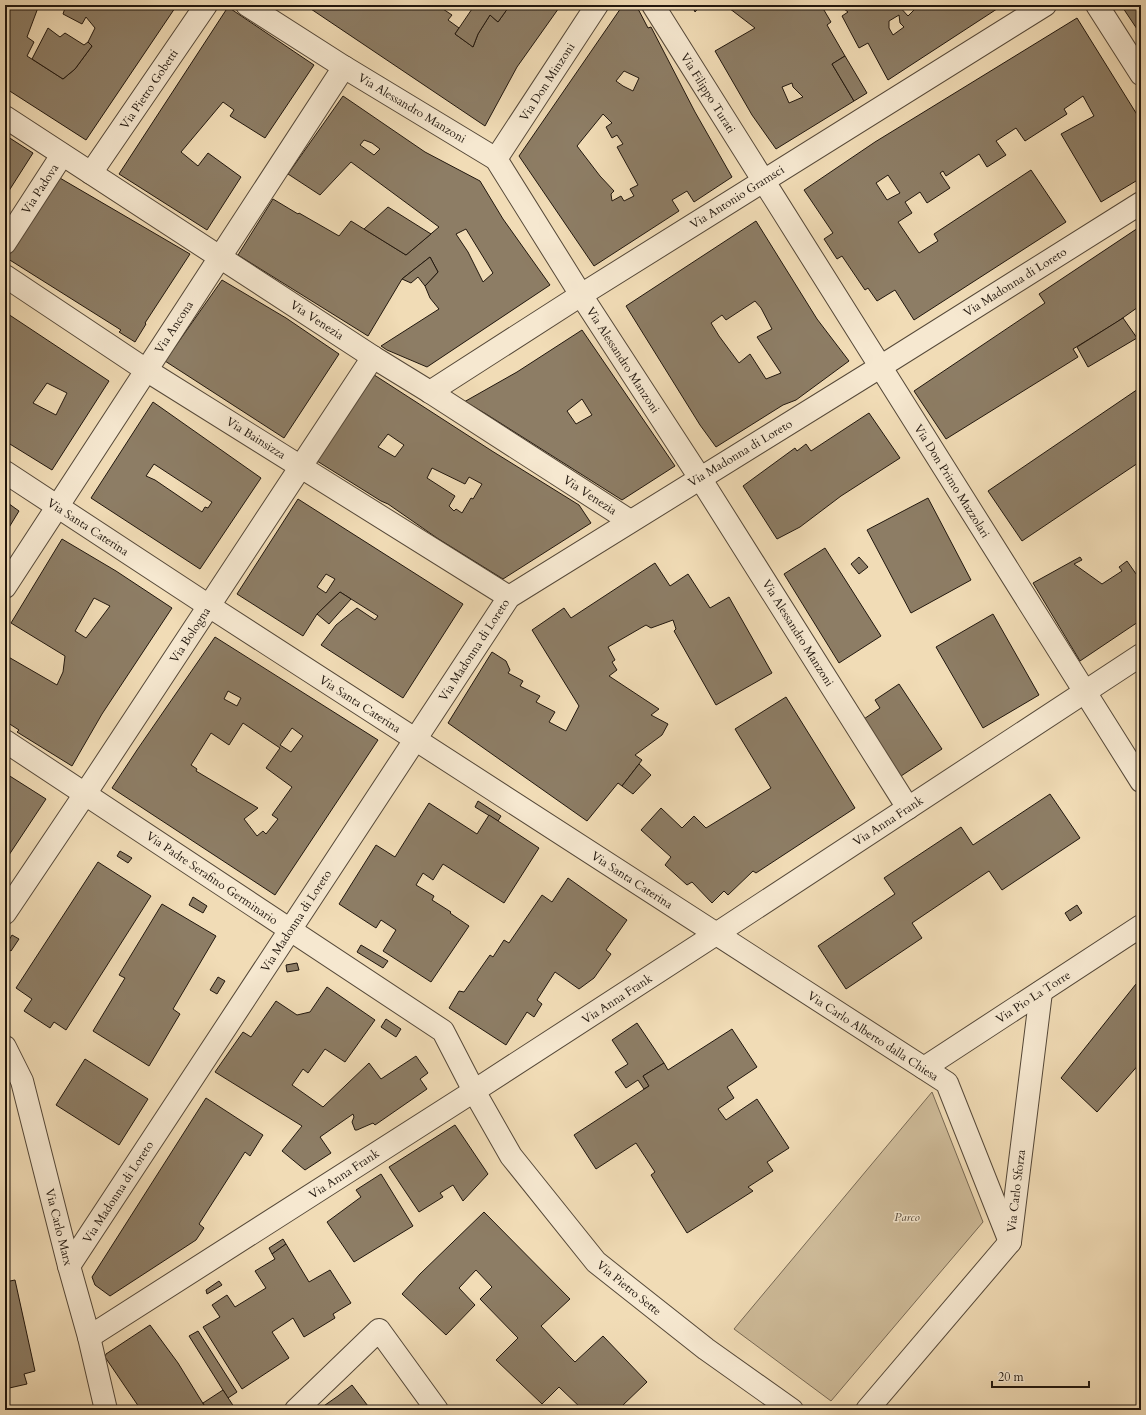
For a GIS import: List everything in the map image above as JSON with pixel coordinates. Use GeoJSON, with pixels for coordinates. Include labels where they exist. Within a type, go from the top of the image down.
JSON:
{"type":"FeatureCollection","features":[{"type":"Feature","properties":{"kind":"street","name":"Via Pietro Gobetti"},"geometry":{"type":"LineString","coordinates":[[91,173],[206,5]]}},
{"type":"Feature","properties":{"kind":"street","name":"Via Alessandro Manzoni"},"geometry":{"type":"LineString","coordinates":[[248,5],[344,68],[496,159],[581,295],[700,478],[908,808]]}},
{"type":"Feature","properties":{"kind":"street","name":"Via Don Minzoni"},"geometry":{"type":"LineString","coordinates":[[496,159],[597,5]]}},
{"type":"Feature","properties":{"kind":"street","name":"Via Filippo Turati"},"geometry":{"type":"LineString","coordinates":[[653,5],[763,181]]}},
{"type":"Feature","properties":{"kind":"street","name":"Via Antonio Gramsci"},"geometry":{"type":"LineString","coordinates":[[430,392],[581,295],[1045,5]]}},
{"type":"Feature","properties":{"kind":"street"},"geometry":{"type":"LineString","coordinates":[[1097,5],[1141,74]]}},
{"type":"Feature","properties":{"kind":"street","name":"Via Ancona"},"geometry":{"type":"LineString","coordinates":[[5,587],[344,68]]}},
{"type":"Feature","properties":{"kind":"street","name":"Via Venezia"},"geometry":{"type":"LineString","coordinates":[[5,118],[373,358],[430,392],[630,521]]}},
{"type":"Feature","properties":{"kind":"street","name":"Via Padova"},"geometry":{"type":"LineString","coordinates":[[5,243],[62,154]]}},
{"type":"Feature","properties":{"kind":"street","name":"Via Don Primo Mazzolari"},"geometry":{"type":"LineString","coordinates":[[763,181],[1141,781]]}},
{"type":"Feature","properties":{"kind":"street","name":"Via Madonna di Loreto"},"geometry":{"type":"LineString","coordinates":[[69,1266],[509,597],[880,367],[1141,202]]}},
{"type":"Feature","properties":{"kind":"street","name":"Via Bainsizza"},"geometry":{"type":"LineString","coordinates":[[5,276],[146,370],[509,597]]}},
{"type":"Feature","properties":{"kind":"street","name":"Via Bologna"},"geometry":{"type":"LineString","coordinates":[[5,913],[373,358]]}},
{"type":"Feature","properties":{"kind":"street","name":"Via Santa Caterina"},"geometry":{"type":"LineString","coordinates":[[5,472],[415,740],[716,934]]}},
{"type":"Feature","properties":{"kind":"street","name":"Via Anna Frank"},"geometry":{"type":"LineString","coordinates":[[89,1337],[474,1091],[1141,655]]}},
{"type":"Feature","properties":{"kind":"street","name":"Via Padre Serafino Germinario"},"geometry":{"type":"LineString","coordinates":[[5,741],[443,1032],[474,1091]]}},
{"type":"Feature","properties":{"kind":"street","name":"Via Pio La Torre"},"geometry":{"type":"LineString","coordinates":[[924,1068],[1141,926]]}},
{"type":"Feature","properties":{"kind":"street","name":"Via Carlo Alberto dalla Chiesa"},"geometry":{"type":"LineString","coordinates":[[716,934],[947,1083],[1010,1242]]}},
{"type":"Feature","properties":{"kind":"street","name":"Via Carlo Sforza"},"geometry":{"type":"LineString","coordinates":[[867,1410],[1010,1242],[1040,992]]}},
{"type":"Feature","properties":{"kind":"street","name":"Via Carlo Marx"},"geometry":{"type":"LineString","coordinates":[[5,1047],[22,1081],[69,1266],[89,1337],[106,1410]]}},
{"type":"Feature","properties":{"kind":"street","name":"Via Pietro Sette"},"geometry":{"type":"LineString","coordinates":[[474,1091],[512,1156],[596,1262],[706,1349],[792,1410]]}},
{"type":"Feature","properties":{"kind":"street"},"geometry":{"type":"LineString","coordinates":[[296,1410],[378,1330],[437,1410]]}},
{"type":"Feature","properties":{"kind":"green space","name":"Parco"},"geometry":{"type":"Polygon","coordinates":[[[932,1092],[983,1222],[831,1401],[734,1329],[932,1092]]]}},
{"type":"Feature","properties":{"kind":"building"},"geometry":{"type":"Polygon","coordinates":[[[11,5],[39,5],[27,37],[34,42],[27,56],[63,79],[75,69],[92,46],[88,42],[95,28],[86,17],[82,24],[63,14],[66,5],[177,5],[86,140],[5,88],[5,12],[11,5]]]}},
{"type":"Feature","properties":{"kind":"building"},"geometry":{"type":"Polygon","coordinates":[[[305,5],[437,5],[452,15],[448,20],[459,28],[455,34],[473,47],[478,34],[490,15],[498,22],[508,8],[504,5],[561,5],[517,67],[485,126],[305,5]]]}},
{"type":"Feature","properties":{"kind":"building"},"geometry":{"type":"Polygon","coordinates":[[[481,5],[504,5],[508,8],[498,22],[490,15],[478,34],[473,47],[455,34],[474,6],[478,8],[481,5]]]}},
{"type":"Feature","properties":{"kind":"building"},"geometry":{"type":"Polygon","coordinates":[[[623,5],[636,5],[648,28],[651,27],[695,112],[732,177],[694,202],[687,191],[672,200],[679,211],[594,266],[519,156],[623,5]],[[624,71],[616,81],[633,91],[639,78],[624,71]],[[603,114],[577,146],[600,176],[614,191],[611,194],[612,201],[621,196],[624,201],[634,196],[630,189],[638,185],[617,147],[623,144],[617,135],[612,138],[606,127],[612,123],[603,114]]]}},
{"type":"Feature","properties":{"kind":"building"},"geometry":{"type":"Polygon","coordinates":[[[692,5],[701,5],[695,12],[692,5]]]}},
{"type":"Feature","properties":{"kind":"building"},"geometry":{"type":"Polygon","coordinates":[[[725,5],[821,5],[831,22],[827,25],[845,56],[832,64],[854,101],[776,149],[752,115],[715,51],[755,28],[725,5]],[[792,83],[782,87],[789,103],[803,97],[793,87],[792,83]]]}},
{"type":"Feature","properties":{"kind":"building"},"geometry":{"type":"Polygon","coordinates":[[[839,5],[898,5],[908,16],[914,10],[910,5],[1003,5],[888,80],[868,43],[859,48],[842,16],[848,12],[839,5]],[[899,15],[889,21],[889,28],[893,35],[904,27],[900,23],[899,15]]]}},
{"type":"Feature","properties":{"kind":"building"},"geometry":{"type":"Polygon","coordinates":[[[1121,5],[1141,5],[1141,35],[1121,5]]]}},
{"type":"Feature","properties":{"kind":"building"},"geometry":{"type":"Polygon","coordinates":[[[228,7],[314,65],[265,138],[230,116],[234,110],[223,102],[181,152],[198,166],[208,153],[241,177],[207,230],[119,174],[228,7]]]}},
{"type":"Feature","properties":{"kind":"building"},"geometry":{"type":"Polygon","coordinates":[[[1077,18],[1141,121],[1141,178],[1101,202],[1061,134],[1094,116],[1083,96],[1064,109],[1067,114],[1025,141],[1016,128],[996,141],[1006,155],[987,167],[979,154],[946,176],[943,171],[940,173],[950,188],[927,203],[920,192],[905,202],[912,213],[898,222],[919,253],[938,241],[934,234],[1031,170],[1066,222],[914,320],[895,290],[877,301],[868,288],[865,290],[842,256],[837,259],[824,239],[833,233],[804,190],[875,142],[1077,18]],[[888,175],[876,183],[887,200],[900,193],[888,175]]]}},
{"type":"Feature","properties":{"kind":"building"},"geometry":{"type":"Polygon","coordinates":[[[48,28],[60,37],[65,33],[84,45],[88,42],[92,46],[75,69],[63,79],[32,59],[48,28]]]}},
{"type":"Feature","properties":{"kind":"building"},"geometry":{"type":"Polygon","coordinates":[[[845,56],[867,93],[854,101],[832,64],[845,56]]]}},
{"type":"Feature","properties":{"kind":"building"},"geometry":{"type":"Polygon","coordinates":[[[343,96],[425,152],[480,181],[503,219],[550,285],[427,367],[381,346],[439,309],[430,298],[425,286],[438,272],[430,257],[402,279],[368,336],[238,255],[273,199],[339,236],[351,221],[406,255],[439,227],[351,162],[320,195],[288,174],[343,96]],[[364,140],[360,145],[374,155],[380,149],[372,143],[364,140]],[[466,229],[456,234],[468,252],[483,282],[493,273],[466,229]]]}},
{"type":"Feature","properties":{"kind":"building"},"geometry":{"type":"Polygon","coordinates":[[[5,135],[33,153],[5,197],[5,135]]]}},
{"type":"Feature","properties":{"kind":"building"},"geometry":{"type":"Polygon","coordinates":[[[53,174],[190,254],[145,323],[146,324],[135,342],[119,332],[121,330],[5,257],[5,253],[53,174]]]}},
{"type":"Feature","properties":{"kind":"building"},"geometry":{"type":"Polygon","coordinates":[[[388,207],[431,234],[406,255],[364,229],[388,207]]]}},
{"type":"Feature","properties":{"kind":"building"},"geometry":{"type":"Polygon","coordinates":[[[756,221],[817,319],[849,361],[796,400],[783,405],[716,447],[700,425],[626,306],[756,221]],[[755,301],[726,320],[722,315],[711,323],[739,363],[750,354],[766,379],[781,373],[757,337],[772,329],[761,308],[755,301]]]}},
{"type":"Feature","properties":{"kind":"building"},"geometry":{"type":"Polygon","coordinates":[[[1141,226],[1141,305],[1117,322],[1073,349],[1078,357],[946,439],[914,391],[1045,303],[1039,294],[1141,226]]]}},
{"type":"Feature","properties":{"kind":"building"},"geometry":{"type":"Polygon","coordinates":[[[430,257],[438,272],[425,286],[418,277],[411,283],[402,279],[430,257]]]}},
{"type":"Feature","properties":{"kind":"building"},"geometry":{"type":"Polygon","coordinates":[[[222,280],[286,318],[339,354],[284,438],[165,361],[222,280]]]}},
{"type":"Feature","properties":{"kind":"building"},"geometry":{"type":"Polygon","coordinates":[[[5,312],[109,381],[52,470],[5,441],[5,312]],[[47,383],[33,403],[56,415],[67,393],[47,383]]]}},
{"type":"Feature","properties":{"kind":"building"},"geometry":{"type":"Polygon","coordinates":[[[1123,318],[1137,338],[1088,367],[1077,347],[1123,318]]]}},
{"type":"Feature","properties":{"kind":"building"},"geometry":{"type":"Polygon","coordinates":[[[582,330],[675,466],[622,500],[486,414],[464,402],[517,372],[582,330]],[[582,399],[567,411],[576,424],[592,415],[582,399]]]}},
{"type":"Feature","properties":{"kind":"building"},"geometry":{"type":"Polygon","coordinates":[[[365,369],[579,505],[591,523],[503,579],[437,538],[388,504],[309,456],[365,369]],[[388,434],[378,447],[395,457],[404,445],[388,434]],[[432,468],[427,478],[455,496],[449,506],[454,511],[456,509],[462,513],[482,484],[469,477],[465,484],[432,468]]]}},
{"type":"Feature","properties":{"kind":"building"},"geometry":{"type":"Polygon","coordinates":[[[1141,387],[1141,461],[1022,541],[988,491],[1141,387]]]}},
{"type":"Feature","properties":{"kind":"building"},"geometry":{"type":"Polygon","coordinates":[[[153,402],[261,478],[200,569],[91,498],[153,402]],[[154,464],[146,476],[155,480],[202,512],[205,507],[208,508],[212,502],[154,464]]]}},
{"type":"Feature","properties":{"kind":"building"},"geometry":{"type":"Polygon","coordinates":[[[869,413],[900,458],[841,496],[800,527],[777,539],[743,486],[795,448],[797,451],[806,444],[811,451],[869,413]]]}},
{"type":"Feature","properties":{"kind":"building"},"geometry":{"type":"Polygon","coordinates":[[[928,498],[971,580],[911,613],[867,530],[928,498]]]}},
{"type":"Feature","properties":{"kind":"building"},"geometry":{"type":"Polygon","coordinates":[[[298,499],[463,604],[403,698],[321,645],[336,625],[357,608],[375,620],[378,616],[340,592],[317,614],[303,636],[237,594],[298,499]],[[326,574],[317,587],[326,593],[335,579],[326,574]]]}},
{"type":"Feature","properties":{"kind":"building"},"geometry":{"type":"Polygon","coordinates":[[[5,501],[19,511],[5,534],[5,501]]]}},
{"type":"Feature","properties":{"kind":"building"},"geometry":{"type":"Polygon","coordinates":[[[62,539],[116,571],[172,608],[102,714],[72,766],[17,732],[19,730],[5,721],[5,655],[57,685],[63,672],[65,656],[11,623],[62,539]],[[94,598],[75,631],[86,638],[110,606],[94,598]]]}},
{"type":"Feature","properties":{"kind":"building"},"geometry":{"type":"Polygon","coordinates":[[[825,548],[881,636],[839,663],[784,574],[825,548]]]}},
{"type":"Feature","properties":{"kind":"building"},"geometry":{"type":"Polygon","coordinates":[[[859,557],[868,567],[859,574],[851,564],[859,557]]]}},
{"type":"Feature","properties":{"kind":"building"},"geometry":{"type":"Polygon","coordinates":[[[1080,557],[1082,560],[1074,564],[1102,584],[1122,571],[1119,567],[1127,561],[1141,581],[1138,582],[1141,587],[1141,620],[1080,661],[1033,583],[1080,557]]]}},
{"type":"Feature","properties":{"kind":"building"},"geometry":{"type":"Polygon","coordinates":[[[655,563],[670,586],[688,574],[710,608],[729,597],[772,673],[716,705],[674,631],[676,629],[673,620],[651,628],[646,625],[608,647],[615,660],[612,662],[617,670],[609,676],[659,709],[651,715],[668,724],[662,735],[635,755],[642,760],[622,786],[618,783],[587,821],[448,723],[492,652],[506,661],[510,670],[508,673],[523,681],[520,686],[540,696],[536,702],[555,712],[549,722],[566,731],[579,706],[532,630],[564,608],[571,618],[655,563]]]}},
{"type":"Feature","properties":{"kind":"building"},"geometry":{"type":"Polygon","coordinates":[[[340,592],[351,599],[329,624],[317,614],[340,592]]]}},
{"type":"Feature","properties":{"kind":"building"},"geometry":{"type":"Polygon","coordinates":[[[993,614],[1039,695],[983,728],[936,647],[993,614]]]}},
{"type":"Feature","properties":{"kind":"building"},"geometry":{"type":"Polygon","coordinates":[[[215,637],[378,740],[275,895],[112,788],[215,637]],[[228,691],[224,699],[237,706],[241,698],[228,691]],[[243,723],[229,745],[211,733],[191,765],[197,769],[196,771],[258,808],[244,819],[257,836],[263,831],[266,834],[278,819],[272,815],[292,787],[266,768],[280,748],[243,723]],[[292,728],[280,745],[291,752],[303,736],[292,728]]]}},
{"type":"Feature","properties":{"kind":"building"},"geometry":{"type":"Polygon","coordinates":[[[899,684],[942,749],[898,778],[861,721],[880,708],[875,700],[899,684]]]}},
{"type":"Feature","properties":{"kind":"building"},"geometry":{"type":"Polygon","coordinates":[[[786,697],[855,808],[756,873],[753,871],[728,895],[724,891],[712,903],[692,882],[687,885],[665,865],[671,857],[641,830],[661,808],[682,828],[694,816],[706,828],[771,788],[735,729],[786,697]]]}},
{"type":"Feature","properties":{"kind":"building"},"geometry":{"type":"Polygon","coordinates":[[[639,764],[651,775],[633,794],[622,786],[639,764]]]}},
{"type":"Feature","properties":{"kind":"building"},"geometry":{"type":"Polygon","coordinates":[[[5,773],[46,799],[5,861],[5,773]]]}},
{"type":"Feature","properties":{"kind":"building"},"geometry":{"type":"Polygon","coordinates":[[[1050,794],[1080,838],[1002,890],[989,871],[912,923],[922,938],[846,989],[818,946],[895,894],[884,878],[961,827],[973,845],[1050,794]]]}},
{"type":"Feature","properties":{"kind":"building"},"geometry":{"type":"Polygon","coordinates":[[[478,801],[501,816],[498,821],[475,807],[478,801]]]}},
{"type":"Feature","properties":{"kind":"building"},"geometry":{"type":"Polygon","coordinates":[[[429,803],[477,834],[489,815],[539,848],[504,903],[443,864],[433,880],[423,873],[416,885],[434,896],[432,900],[469,926],[431,982],[383,951],[396,930],[381,920],[376,928],[339,904],[376,845],[395,857],[429,803]]]}},
{"type":"Feature","properties":{"kind":"building"},"geometry":{"type":"Polygon","coordinates":[[[120,851],[132,858],[128,863],[117,856],[120,851]]]}},
{"type":"Feature","properties":{"kind":"building"},"geometry":{"type":"Polygon","coordinates":[[[98,862],[151,896],[66,1030],[54,1022],[50,1028],[24,1011],[32,999],[16,988],[98,862]]]}},
{"type":"Feature","properties":{"kind":"building"},"geometry":{"type":"Polygon","coordinates":[[[568,878],[627,920],[606,950],[611,954],[594,978],[579,989],[555,972],[537,1000],[542,1004],[534,1017],[527,1012],[506,1045],[449,1008],[459,991],[464,992],[490,955],[493,957],[504,940],[509,943],[542,895],[552,902],[568,878]]]}},
{"type":"Feature","properties":{"kind":"building"},"geometry":{"type":"Polygon","coordinates":[[[193,897],[207,906],[203,913],[189,905],[193,897]]]}},
{"type":"Feature","properties":{"kind":"building"},"geometry":{"type":"Polygon","coordinates":[[[162,904],[216,936],[173,1009],[180,1014],[149,1066],[93,1031],[125,978],[119,975],[162,904]]]}},
{"type":"Feature","properties":{"kind":"building"},"geometry":{"type":"Polygon","coordinates":[[[1077,905],[1082,913],[1070,921],[1065,913],[1077,905]]]}},
{"type":"Feature","properties":{"kind":"building"},"geometry":{"type":"Polygon","coordinates":[[[12,935],[19,939],[11,951],[5,947],[12,935]]]}},
{"type":"Feature","properties":{"kind":"building"},"geometry":{"type":"Polygon","coordinates":[[[361,945],[388,961],[383,968],[357,952],[361,945]]]}},
{"type":"Feature","properties":{"kind":"building"},"geometry":{"type":"Polygon","coordinates":[[[297,963],[299,970],[287,972],[286,965],[297,963]]]}},
{"type":"Feature","properties":{"kind":"building"},"geometry":{"type":"Polygon","coordinates":[[[218,977],[225,981],[217,994],[210,990],[218,977]]]}},
{"type":"Feature","properties":{"kind":"building"},"geometry":{"type":"Polygon","coordinates":[[[1136,984],[1139,987],[1141,984],[1141,1062],[1097,1112],[1061,1078],[1136,984]]]}},
{"type":"Feature","properties":{"kind":"building"},"geometry":{"type":"Polygon","coordinates":[[[327,987],[375,1020],[345,1062],[325,1049],[308,1073],[303,1069],[292,1085],[323,1107],[369,1063],[381,1079],[416,1056],[428,1073],[420,1079],[427,1089],[375,1125],[373,1123],[355,1130],[352,1122],[354,1117],[353,1114],[320,1137],[331,1153],[305,1170],[282,1151],[302,1126],[215,1072],[243,1032],[251,1037],[276,1001],[297,1015],[310,1012],[327,987]]]}},
{"type":"Feature","properties":{"kind":"building"},"geometry":{"type":"Polygon","coordinates":[[[386,1019],[401,1029],[396,1037],[381,1027],[386,1019]]]}},
{"type":"Feature","properties":{"kind":"building"},"geometry":{"type":"Polygon","coordinates":[[[637,1023],[664,1063],[643,1076],[649,1086],[644,1089],[638,1080],[626,1088],[615,1072],[628,1064],[612,1040],[637,1023]]]}},
{"type":"Feature","properties":{"kind":"building"},"geometry":{"type":"Polygon","coordinates":[[[732,1029],[757,1067],[727,1087],[734,1098],[718,1109],[726,1120],[757,1099],[789,1148],[767,1162],[773,1171],[748,1187],[753,1191],[687,1233],[651,1175],[655,1172],[636,1143],[596,1169],[574,1135],[649,1086],[643,1076],[664,1063],[668,1070],[732,1029]]]}},
{"type":"Feature","properties":{"kind":"building"},"geometry":{"type":"Polygon","coordinates":[[[85,1059],[148,1099],[119,1145],[56,1105],[85,1059]]]}},
{"type":"Feature","properties":{"kind":"building"},"geometry":{"type":"Polygon","coordinates":[[[206,1098],[263,1135],[250,1156],[245,1152],[199,1224],[204,1228],[196,1240],[110,1296],[95,1285],[92,1277],[206,1098]]]}},
{"type":"Feature","properties":{"kind":"building"},"geometry":{"type":"Polygon","coordinates":[[[5,1123],[9,1146],[5,1146],[5,1123]]]}},
{"type":"Feature","properties":{"kind":"building"},"geometry":{"type":"Polygon","coordinates":[[[455,1125],[488,1174],[463,1201],[453,1185],[440,1193],[443,1197],[419,1212],[389,1167],[455,1125]]]}},
{"type":"Feature","properties":{"kind":"building"},"geometry":{"type":"Polygon","coordinates":[[[381,1174],[413,1226],[354,1262],[327,1222],[361,1197],[356,1190],[381,1174]]]}},
{"type":"Feature","properties":{"kind":"building"},"geometry":{"type":"Polygon","coordinates":[[[484,1212],[570,1299],[541,1326],[568,1355],[575,1362],[603,1336],[647,1382],[622,1406],[626,1410],[583,1410],[559,1387],[542,1404],[496,1360],[518,1338],[480,1299],[492,1287],[476,1270],[459,1288],[475,1305],[446,1335],[402,1294],[420,1274],[484,1212]]]}},
{"type":"Feature","properties":{"kind":"building"},"geometry":{"type":"Polygon","coordinates":[[[283,1239],[286,1244],[272,1254],[269,1248],[283,1239]]]}},
{"type":"Feature","properties":{"kind":"building"},"geometry":{"type":"Polygon","coordinates":[[[286,1244],[309,1282],[330,1270],[351,1303],[333,1314],[335,1318],[304,1337],[293,1318],[272,1332],[289,1358],[242,1389],[203,1327],[220,1317],[212,1305],[227,1295],[235,1307],[266,1288],[255,1271],[275,1259],[272,1254],[286,1244]]]}},
{"type":"Feature","properties":{"kind":"building"},"geometry":{"type":"Polygon","coordinates":[[[15,1280],[35,1371],[24,1374],[27,1384],[5,1389],[5,1282],[15,1280]]]}},
{"type":"Feature","properties":{"kind":"building"},"geometry":{"type":"Polygon","coordinates":[[[219,1281],[222,1285],[207,1294],[206,1290],[219,1281]]]}},
{"type":"Feature","properties":{"kind":"building"},"geometry":{"type":"Polygon","coordinates":[[[150,1325],[178,1363],[207,1410],[141,1410],[105,1357],[106,1354],[150,1325]]]}},
{"type":"Feature","properties":{"kind":"building"},"geometry":{"type":"Polygon","coordinates":[[[198,1331],[237,1392],[228,1398],[189,1336],[198,1331]]]}},
{"type":"Feature","properties":{"kind":"building"},"geometry":{"type":"Polygon","coordinates":[[[352,1385],[371,1410],[318,1410],[338,1396],[352,1385]]]}},
{"type":"Feature","properties":{"kind":"building"},"geometry":{"type":"Polygon","coordinates":[[[223,1390],[236,1410],[207,1410],[203,1403],[223,1390]]]}}]}
